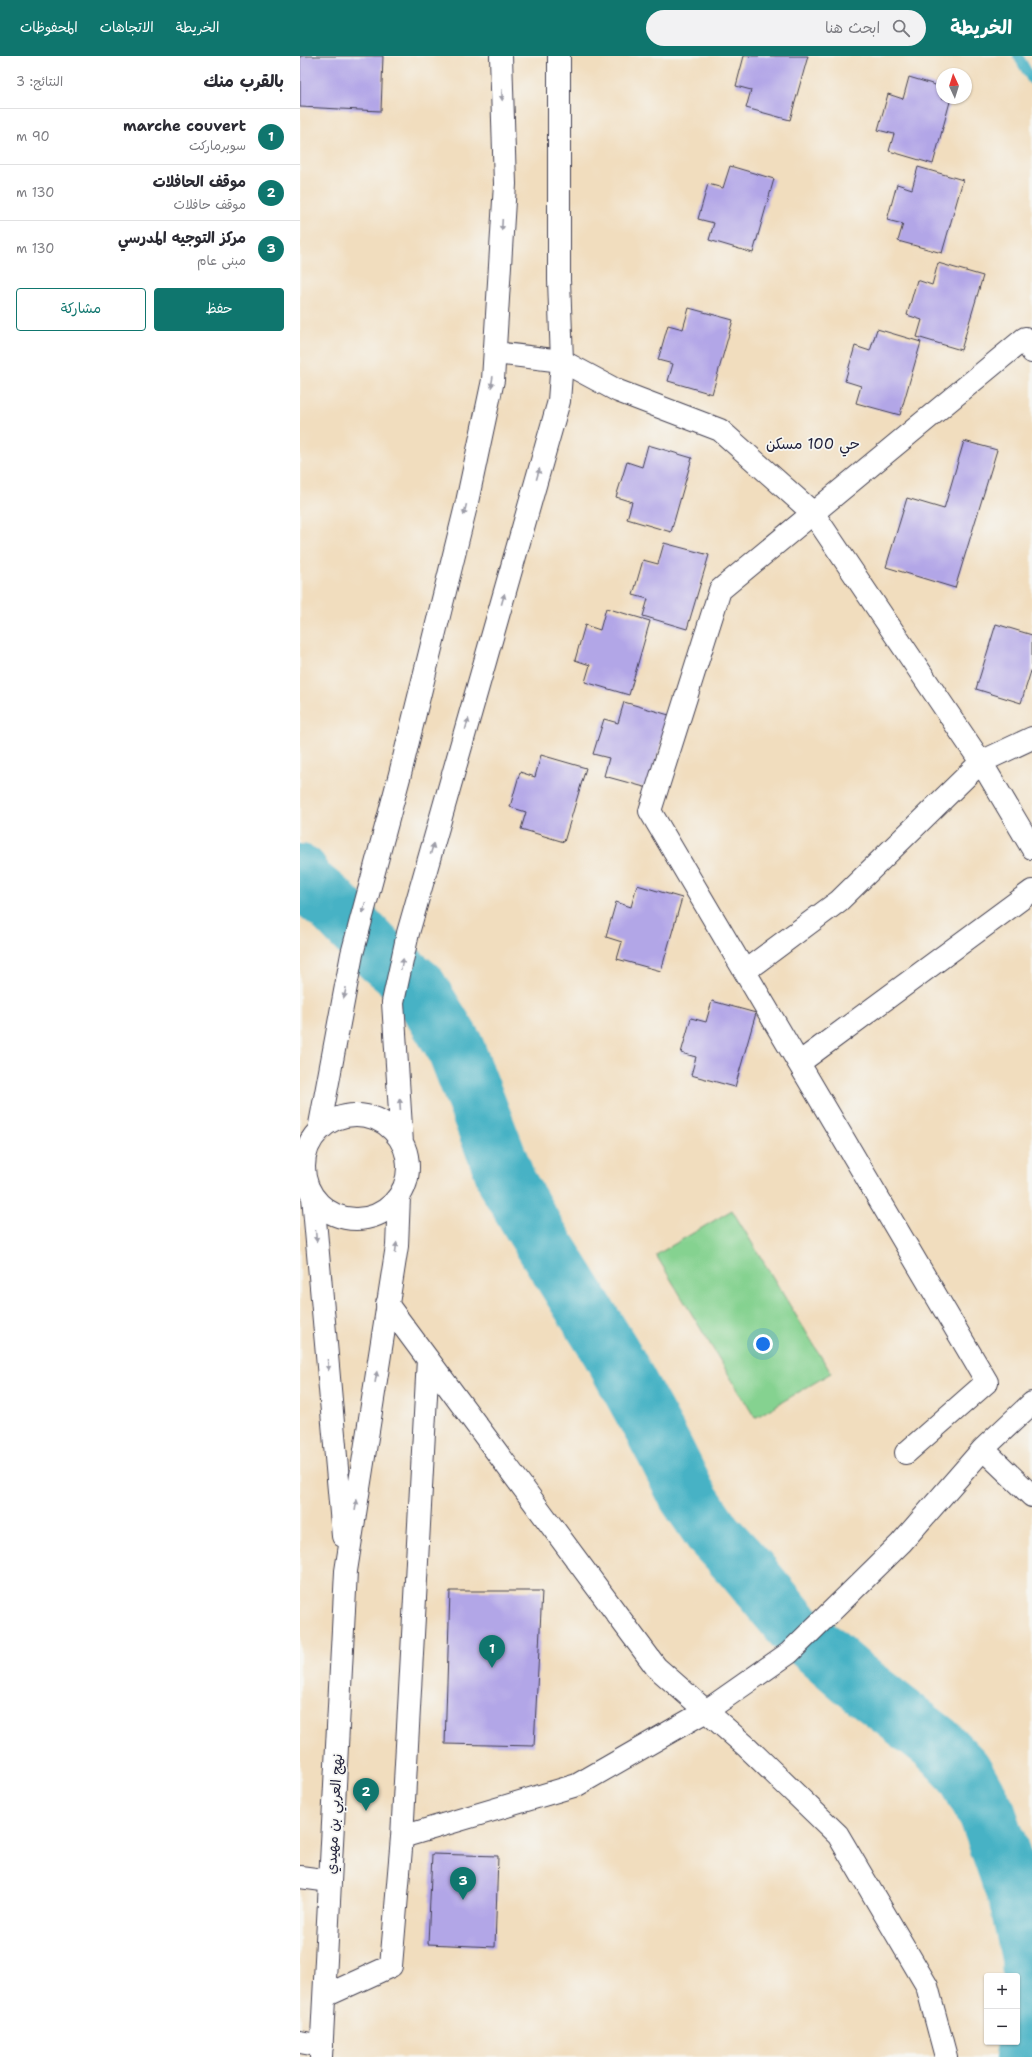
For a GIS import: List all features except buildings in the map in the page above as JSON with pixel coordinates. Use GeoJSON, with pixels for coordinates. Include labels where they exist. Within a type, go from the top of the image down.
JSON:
{"type":"FeatureCollection","features":[{"type":"Feature","properties":{"kind":"street"},"geometry":{"type":"LineString","coordinates":[[319,1130],[352,954],[373,870],[402,766],[467,502],[493,380],[505,184],[501,56]]}},
{"type":"Feature","properties":{"kind":"street"},"geometry":{"type":"LineString","coordinates":[[402,1143],[390,1128],[373,1118],[354,1115],[335,1120],[319,1130],[308,1145],[304,1162],[305,1180],[313,1197],[327,1211],[346,1218],[366,1218],[385,1211],[399,1196],[406,1180],[408,1162],[402,1143],[393,1002],[408,933],[559,401],[562,361],[559,280],[558,56]]}},
{"type":"Feature","properties":{"kind":"street"},"geometry":{"type":"LineString","coordinates":[[906,1453],[987,1382],[650,811],[720,590],[1025,338],[1032,352]]}},
{"type":"Feature","properties":{"kind":"street"},"geometry":{"type":"LineString","coordinates":[[495,353],[562,361],[618,391],[720,430],[813,513],[981,762],[1032,848]]}},
{"type":"Feature","properties":{"kind":"street"},"geometry":{"type":"LineString","coordinates":[[745,971],[839,901],[981,762],[1032,738]]}},
{"type":"Feature","properties":{"kind":"street"},"geometry":{"type":"LineString","coordinates":[[800,1063],[1032,891]]}},
{"type":"Feature","properties":{"kind":"street"},"geometry":{"type":"LineString","coordinates":[[346,1571],[396,1246],[399,1196]]}},
{"type":"Feature","properties":{"kind":"street"},"geometry":{"type":"LineString","coordinates":[[313,1197],[346,1571]]}},
{"type":"Feature","properties":{"kind":"street"},"geometry":{"type":"LineString","coordinates":[[387,1304],[656,1667],[746,1747],[838,1835],[927,1986],[946,2057]]}},
{"type":"Feature","properties":{"kind":"street"},"geometry":{"type":"LineString","coordinates":[[325,1996],[391,1966],[402,1837],[428,1359]]}},
{"type":"Feature","properties":{"kind":"street"},"geometry":{"type":"LineString","coordinates":[[402,1837],[577,1785],[706,1711],[789,1653],[901,1543],[983,1449],[1032,1403]]}},
{"type":"Feature","properties":{"kind":"street"},"geometry":{"type":"LineString","coordinates":[[983,1449],[1032,1496]]}},
{"type":"Feature","properties":{"kind":"street","name":"نهج العربي بن مهيدي"},"geometry":{"type":"LineString","coordinates":[[322,2051],[346,1571]]}},
{"type":"Feature","properties":{"kind":"street"},"geometry":{"type":"LineString","coordinates":[[300,1877],[330,1881]]}},
{"type":"Feature","properties":{"kind":"street"},"geometry":{"type":"LineString","coordinates":[[300,2042],[322,2051]]}},
{"type":"Feature","properties":{"kind":"green space"},"geometry":{"type":"Polygon","coordinates":[[[732,1210],[831,1373],[755,1418],[656,1255],[732,1210]]]}},
{"type":"Feature","properties":{"kind":"waterway"},"geometry":{"type":"LineString","coordinates":[[1018,56],[1032,80]]}},
{"type":"Feature","properties":{"kind":"waterway"},"geometry":{"type":"LineString","coordinates":[[300,873],[305,883],[332,905],[381,956],[418,987],[455,1047],[508,1184],[611,1352],[664,1449],[687,1495],[714,1535],[744,1567],[794,1627],[855,1680],[936,1743],[963,1771],[987,1813],[1019,1905],[1030,1958],[1032,1998]]}},
{"type":"Feature","properties":{"kind":"waterway"},"geometry":{"type":"LineString","coordinates":[[1023,2057],[1032,2004]]}},
{"type":"Feature","properties":{"kind":"place","name":"marche couvert"},"geometry":{"type":"Point","coordinates":[492,1668]}},
{"type":"Feature","properties":{"kind":"place","name":"موقف الحافلات"},"geometry":{"type":"Point","coordinates":[366,1811]}},
{"type":"Feature","properties":{"kind":"place","name":"مركز التوجيه المدرسي"},"geometry":{"type":"Point","coordinates":[463,1900]}},
{"type":"Feature","properties":{"kind":"district","name":"حي 100 مسكن"},"geometry":{"type":"Point","coordinates":[813,444]}}]}
